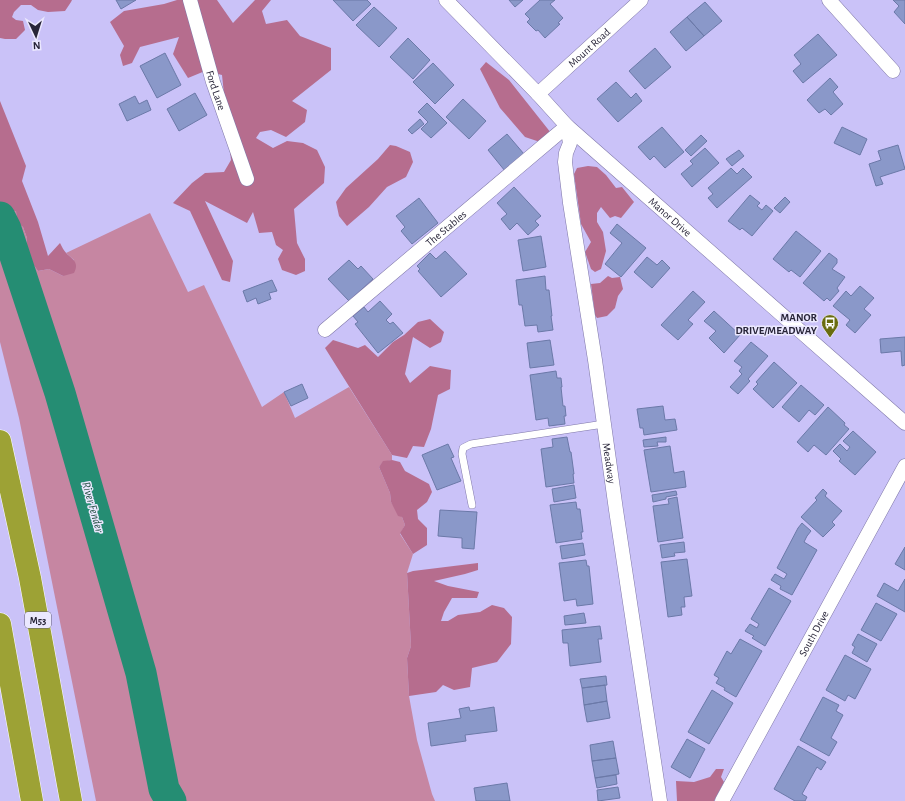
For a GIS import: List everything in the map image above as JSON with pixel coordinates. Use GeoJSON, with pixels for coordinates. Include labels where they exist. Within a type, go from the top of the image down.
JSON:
{"type":"FeatureCollection","features":[{"type":"Feature","properties":{"kind":"highway","name":"M53"},"geometry":{"type":"LineString","coordinates":[[0,441],[30,578],[71,801]]}},
{"type":"Feature","properties":{"kind":"highway"},"geometry":{"type":"LineString","coordinates":[[0,624],[32,801]]}},
{"type":"Feature","properties":{"kind":"street","name":"Ford Lane"},"geometry":{"type":"LineString","coordinates":[[190,0],[213,82],[247,179]]}},
{"type":"Feature","properties":{"kind":"street","name":"Manor Drive"},"geometry":{"type":"LineString","coordinates":[[446,0],[538,94],[567,126],[905,423]]}},
{"type":"Feature","properties":{"kind":"street","name":"Mount Road"},"geometry":{"type":"LineString","coordinates":[[538,94],[641,0]]}},
{"type":"Feature","properties":{"kind":"street"},"geometry":{"type":"LineString","coordinates":[[829,0],[893,71]]}},
{"type":"Feature","properties":{"kind":"street","name":"The Stables"},"geometry":{"type":"LineString","coordinates":[[325,330],[567,126]]}},
{"type":"Feature","properties":{"kind":"street","name":"Meadway"},"geometry":{"type":"LineString","coordinates":[[567,126],[570,143],[566,153],[565,162],[660,801]]}},
{"type":"Feature","properties":{"kind":"street","name":"South Drive"},"geometry":{"type":"LineString","coordinates":[[722,801],[905,466]]}},
{"type":"Feature","properties":{"kind":"lane"},"geometry":{"type":"LineString","coordinates":[[472,505],[462,454],[463,448],[470,444],[604,424]]}},
{"type":"Feature","properties":{"kind":"shaded area"},"geometry":{"type":"Polygon","coordinates":[[[0,0],[72,0],[65,11],[48,12],[38,10],[31,5],[21,5],[14,12],[12,17],[16,20],[23,21],[25,30],[16,39],[5,39],[0,38],[0,0]]]}},
{"type":"Feature","properties":{"kind":"shaded area"},"geometry":{"type":"Polygon","coordinates":[[[177,0],[217,0],[233,23],[255,0],[271,0],[262,11],[266,24],[287,20],[300,36],[331,48],[331,70],[292,101],[307,110],[305,122],[286,137],[271,130],[260,132],[256,138],[273,148],[287,141],[303,143],[317,150],[325,167],[324,183],[294,209],[297,243],[305,259],[305,271],[296,275],[282,270],[278,259],[283,250],[276,245],[272,232],[259,233],[253,212],[247,223],[205,201],[233,261],[230,282],[222,280],[190,211],[173,203],[192,183],[205,173],[224,172],[231,160],[222,75],[205,71],[188,78],[173,54],[179,37],[140,47],[132,63],[123,66],[120,55],[124,46],[110,22],[124,11],[164,4],[177,0]]]}},
{"type":"Feature","properties":{"kind":"shaded area"},"geometry":{"type":"Polygon","coordinates":[[[486,62],[509,80],[551,133],[540,142],[525,137],[500,108],[480,69],[486,62]]]}},
{"type":"Feature","properties":{"kind":"shaded area"},"geometry":{"type":"Polygon","coordinates":[[[0,101],[26,166],[22,181],[38,222],[48,256],[60,243],[65,252],[74,260],[76,264],[74,273],[63,276],[49,269],[38,271],[32,263],[26,247],[27,238],[23,227],[17,223],[16,211],[0,216],[0,101]]]}},
{"type":"Feature","properties":{"kind":"shaded area"},"geometry":{"type":"Polygon","coordinates":[[[390,145],[410,152],[413,162],[406,177],[387,187],[369,207],[347,226],[339,216],[336,202],[346,188],[378,159],[390,145]]]}},
{"type":"Feature","properties":{"kind":"shaded area"},"geometry":{"type":"Polygon","coordinates":[[[588,166],[597,167],[606,175],[616,188],[622,187],[634,202],[621,218],[615,216],[610,218],[601,207],[597,213],[597,222],[603,232],[606,251],[601,269],[595,272],[591,269],[585,252],[591,242],[581,224],[574,174],[577,168],[588,166]]]}},
{"type":"Feature","properties":{"kind":"shaded area"},"geometry":{"type":"Polygon","coordinates":[[[16,211],[17,223],[23,227],[27,238],[26,247],[32,263],[38,271],[49,269],[63,276],[74,260],[66,253],[150,213],[188,292],[204,285],[262,407],[284,392],[295,418],[349,387],[392,455],[392,460],[383,462],[379,467],[390,493],[391,502],[402,517],[405,525],[400,534],[413,554],[407,573],[411,646],[407,658],[409,696],[417,740],[435,801],[96,801],[19,418],[0,342],[0,216],[16,211]]]}},
{"type":"Feature","properties":{"kind":"shaded area"},"geometry":{"type":"Polygon","coordinates":[[[608,276],[612,278],[620,277],[623,289],[618,296],[615,308],[607,316],[597,318],[595,315],[591,284],[600,283],[608,276]]]}},
{"type":"Feature","properties":{"kind":"shaded area"},"geometry":{"type":"Polygon","coordinates":[[[430,319],[444,332],[441,342],[430,348],[413,337],[405,374],[410,383],[430,366],[451,370],[450,389],[438,395],[431,429],[424,447],[413,446],[407,458],[392,455],[325,348],[333,340],[358,348],[365,345],[378,357],[393,342],[404,335],[418,322],[430,319]]]}},
{"type":"Feature","properties":{"kind":"shaded area"},"geometry":{"type":"Polygon","coordinates":[[[392,460],[400,462],[405,471],[429,484],[432,492],[427,502],[417,510],[418,519],[427,528],[427,545],[413,554],[400,533],[405,525],[402,517],[398,516],[391,502],[390,493],[379,467],[383,461],[392,460]]]}},
{"type":"Feature","properties":{"kind":"shaded area"},"geometry":{"type":"Polygon","coordinates":[[[478,563],[478,570],[434,581],[448,586],[479,592],[477,598],[452,598],[441,621],[448,621],[458,615],[480,612],[492,605],[504,608],[512,617],[511,644],[497,662],[472,668],[470,687],[454,690],[443,685],[436,692],[409,696],[407,658],[411,646],[407,573],[478,563]]]}},
{"type":"Feature","properties":{"kind":"shaded area"},"geometry":{"type":"Polygon","coordinates":[[[716,769],[724,769],[721,777],[724,782],[714,801],[677,801],[676,781],[694,782],[710,777],[716,769]]]}},
{"type":"Feature","properties":{"kind":"building"},"geometry":{"type":"Polygon","coordinates":[[[116,0],[136,0],[121,9],[116,0]]]}},
{"type":"Feature","properties":{"kind":"building"},"geometry":{"type":"Polygon","coordinates":[[[333,0],[367,0],[371,4],[353,21],[333,0]]]}},
{"type":"Feature","properties":{"kind":"building"},"geometry":{"type":"Polygon","coordinates":[[[509,0],[523,0],[515,7],[509,0]]]}},
{"type":"Feature","properties":{"kind":"building"},"geometry":{"type":"Polygon","coordinates":[[[540,0],[555,0],[550,4],[563,18],[558,23],[560,24],[545,38],[538,30],[536,31],[527,22],[530,19],[525,14],[540,0]]]}},
{"type":"Feature","properties":{"kind":"building"},"geometry":{"type":"Polygon","coordinates":[[[893,0],[905,0],[905,24],[894,12],[899,6],[893,0]]]}},
{"type":"Feature","properties":{"kind":"building"},"geometry":{"type":"Polygon","coordinates":[[[705,2],[722,21],[704,36],[687,17],[705,2]]]}},
{"type":"Feature","properties":{"kind":"building"},"geometry":{"type":"Polygon","coordinates":[[[374,7],[397,28],[379,47],[356,25],[374,7]]]}},
{"type":"Feature","properties":{"kind":"building"},"geometry":{"type":"Polygon","coordinates":[[[687,17],[704,36],[686,51],[670,32],[687,17]]]}},
{"type":"Feature","properties":{"kind":"building"},"geometry":{"type":"Polygon","coordinates":[[[818,34],[837,55],[803,83],[793,71],[801,64],[794,55],[818,34]]]}},
{"type":"Feature","properties":{"kind":"building"},"geometry":{"type":"Polygon","coordinates":[[[408,38],[430,60],[413,79],[390,57],[408,38]]]}},
{"type":"Feature","properties":{"kind":"building"},"geometry":{"type":"Polygon","coordinates":[[[655,48],[671,67],[645,89],[629,71],[655,48]]]}},
{"type":"Feature","properties":{"kind":"building"},"geometry":{"type":"Polygon","coordinates":[[[165,53],[181,85],[157,98],[140,66],[165,53]]]}},
{"type":"Feature","properties":{"kind":"building"},"geometry":{"type":"Polygon","coordinates":[[[433,63],[454,85],[435,104],[413,82],[433,63]]]}},
{"type":"Feature","properties":{"kind":"building"},"geometry":{"type":"Polygon","coordinates":[[[830,78],[838,87],[833,92],[843,104],[831,115],[825,109],[819,113],[807,100],[830,78]]]}},
{"type":"Feature","properties":{"kind":"building"},"geometry":{"type":"Polygon","coordinates":[[[616,82],[631,98],[636,93],[642,101],[618,122],[597,99],[616,82]]]}},
{"type":"Feature","properties":{"kind":"building"},"geometry":{"type":"Polygon","coordinates":[[[195,93],[207,115],[179,131],[167,109],[195,93]]]}},
{"type":"Feature","properties":{"kind":"building"},"geometry":{"type":"Polygon","coordinates":[[[135,96],[139,104],[147,100],[151,110],[127,121],[119,104],[135,96]]]}},
{"type":"Feature","properties":{"kind":"building"},"geometry":{"type":"Polygon","coordinates":[[[463,99],[486,121],[469,139],[446,117],[463,99]]]}},
{"type":"Feature","properties":{"kind":"building"},"geometry":{"type":"Polygon","coordinates":[[[427,103],[447,123],[431,138],[421,129],[428,122],[418,112],[427,103]]]}},
{"type":"Feature","properties":{"kind":"building"},"geometry":{"type":"Polygon","coordinates":[[[420,119],[424,124],[412,134],[408,130],[420,119]]]}},
{"type":"Feature","properties":{"kind":"building"},"geometry":{"type":"Polygon","coordinates":[[[662,127],[684,152],[665,168],[654,156],[650,160],[638,147],[662,127]]]}},
{"type":"Feature","properties":{"kind":"building"},"geometry":{"type":"Polygon","coordinates":[[[842,127],[867,139],[860,155],[834,143],[842,127]]]}},
{"type":"Feature","properties":{"kind":"building"},"geometry":{"type":"Polygon","coordinates":[[[507,134],[524,154],[505,171],[488,150],[507,134]]]}},
{"type":"Feature","properties":{"kind":"building"},"geometry":{"type":"Polygon","coordinates":[[[701,135],[707,141],[691,156],[685,150],[701,135]]]}},
{"type":"Feature","properties":{"kind":"building"},"geometry":{"type":"Polygon","coordinates":[[[898,145],[905,169],[880,177],[883,184],[876,186],[869,164],[881,160],[878,151],[898,145]]]}},
{"type":"Feature","properties":{"kind":"building"},"geometry":{"type":"Polygon","coordinates":[[[705,148],[719,163],[692,187],[681,174],[693,164],[690,161],[705,148]]]}},
{"type":"Feature","properties":{"kind":"building"},"geometry":{"type":"Polygon","coordinates":[[[739,150],[744,156],[732,166],[726,159],[739,150]]]}},
{"type":"Feature","properties":{"kind":"building"},"geometry":{"type":"Polygon","coordinates":[[[731,168],[737,174],[743,168],[752,177],[717,208],[708,198],[713,194],[708,188],[731,168]]]}},
{"type":"Feature","properties":{"kind":"building"},"geometry":{"type":"Polygon","coordinates":[[[514,187],[541,216],[535,221],[539,225],[528,235],[517,223],[510,230],[501,219],[507,214],[497,203],[514,187]]]}},
{"type":"Feature","properties":{"kind":"building"},"geometry":{"type":"Polygon","coordinates":[[[750,195],[760,203],[757,206],[762,210],[766,205],[773,211],[752,236],[742,228],[740,230],[728,221],[750,195]]]}},
{"type":"Feature","properties":{"kind":"building"},"geometry":{"type":"Polygon","coordinates":[[[785,197],[790,202],[780,213],[774,208],[785,197]]]}},
{"type":"Feature","properties":{"kind":"building"},"geometry":{"type":"Polygon","coordinates":[[[419,198],[438,223],[412,244],[401,231],[405,227],[396,216],[419,198]]]}},
{"type":"Feature","properties":{"kind":"building"},"geometry":{"type":"Polygon","coordinates":[[[617,224],[646,248],[621,277],[605,264],[622,243],[610,233],[617,224]]]}},
{"type":"Feature","properties":{"kind":"building"},"geometry":{"type":"Polygon","coordinates":[[[796,231],[821,251],[800,277],[791,270],[789,272],[773,259],[796,231]]]}},
{"type":"Feature","properties":{"kind":"building"},"geometry":{"type":"Polygon","coordinates":[[[541,236],[546,267],[523,271],[518,240],[541,236]]]}},
{"type":"Feature","properties":{"kind":"building"},"geometry":{"type":"Polygon","coordinates":[[[445,251],[467,274],[441,297],[418,271],[420,269],[417,266],[430,253],[436,259],[445,251]]]}},
{"type":"Feature","properties":{"kind":"building"},"geometry":{"type":"Polygon","coordinates":[[[829,253],[837,259],[837,263],[832,269],[845,277],[837,288],[839,291],[830,301],[827,298],[824,301],[803,283],[829,253]]]}},
{"type":"Feature","properties":{"kind":"building"},"geometry":{"type":"Polygon","coordinates":[[[647,257],[657,265],[662,260],[670,268],[652,288],[634,272],[647,257]]]}},
{"type":"Feature","properties":{"kind":"building"},"geometry":{"type":"Polygon","coordinates":[[[349,260],[358,269],[361,266],[373,279],[349,301],[328,279],[349,260]]]}},
{"type":"Feature","properties":{"kind":"building"},"geometry":{"type":"Polygon","coordinates":[[[545,276],[546,290],[549,290],[553,330],[538,332],[537,325],[525,326],[522,305],[519,305],[516,280],[545,276]]]}},
{"type":"Feature","properties":{"kind":"building"},"geometry":{"type":"Polygon","coordinates":[[[272,280],[277,291],[269,293],[271,299],[258,304],[256,298],[247,302],[243,291],[272,280]]]}},
{"type":"Feature","properties":{"kind":"building"},"geometry":{"type":"Polygon","coordinates":[[[860,286],[874,298],[864,309],[871,315],[855,333],[846,325],[850,320],[833,306],[846,291],[851,296],[860,286]]]}},
{"type":"Feature","properties":{"kind":"building"},"geometry":{"type":"Polygon","coordinates":[[[693,291],[705,302],[688,320],[693,324],[678,340],[661,325],[693,291]]]}},
{"type":"Feature","properties":{"kind":"building"},"geometry":{"type":"Polygon","coordinates":[[[380,301],[392,314],[386,320],[390,324],[393,322],[403,333],[378,353],[355,324],[358,322],[353,316],[364,307],[368,312],[380,301]]]}},
{"type":"Feature","properties":{"kind":"building"},"geometry":{"type":"Polygon","coordinates":[[[714,311],[740,335],[724,353],[709,338],[716,331],[704,321],[714,311]]]}},
{"type":"Feature","properties":{"kind":"building"},"geometry":{"type":"Polygon","coordinates":[[[905,337],[905,365],[902,366],[901,351],[881,353],[880,339],[905,337]]]}},
{"type":"Feature","properties":{"kind":"building"},"geometry":{"type":"Polygon","coordinates":[[[550,340],[554,365],[530,368],[527,343],[550,340]]]}},
{"type":"Feature","properties":{"kind":"building"},"geometry":{"type":"Polygon","coordinates":[[[751,342],[768,356],[748,379],[750,381],[738,394],[730,387],[742,374],[739,371],[742,367],[734,361],[751,342]]]}},
{"type":"Feature","properties":{"kind":"building"},"geometry":{"type":"Polygon","coordinates":[[[774,362],[797,383],[773,408],[753,389],[758,384],[756,382],[774,362]]]}},
{"type":"Feature","properties":{"kind":"building"},"geometry":{"type":"Polygon","coordinates":[[[556,371],[557,378],[561,378],[563,406],[565,406],[566,416],[564,416],[565,424],[549,426],[548,418],[536,420],[530,375],[556,371]]]}},
{"type":"Feature","properties":{"kind":"building"},"geometry":{"type":"Polygon","coordinates":[[[302,384],[308,398],[291,406],[284,392],[302,384]]]}},
{"type":"Feature","properties":{"kind":"building"},"geometry":{"type":"Polygon","coordinates":[[[801,385],[824,405],[815,415],[809,410],[799,422],[782,407],[801,385]]]}},
{"type":"Feature","properties":{"kind":"building"},"geometry":{"type":"Polygon","coordinates":[[[663,406],[665,420],[675,419],[677,430],[644,435],[643,428],[640,428],[637,409],[663,406]]]}},
{"type":"Feature","properties":{"kind":"building"},"geometry":{"type":"Polygon","coordinates":[[[828,407],[845,423],[844,425],[849,429],[826,455],[814,445],[808,452],[797,442],[828,407]]]}},
{"type":"Feature","properties":{"kind":"building"},"geometry":{"type":"Polygon","coordinates":[[[853,431],[876,452],[855,475],[839,461],[841,459],[833,451],[840,444],[847,451],[850,447],[843,441],[853,431]]]}},
{"type":"Feature","properties":{"kind":"building"},"geometry":{"type":"Polygon","coordinates":[[[567,437],[571,452],[574,483],[546,487],[541,449],[553,447],[552,439],[567,437]]]}},
{"type":"Feature","properties":{"kind":"building"},"geometry":{"type":"Polygon","coordinates":[[[666,437],[666,442],[657,442],[658,446],[644,447],[643,440],[666,437]]]}},
{"type":"Feature","properties":{"kind":"building"},"geometry":{"type":"Polygon","coordinates":[[[448,444],[454,457],[451,458],[461,481],[437,490],[422,455],[448,444]]]}},
{"type":"Feature","properties":{"kind":"building"},"geometry":{"type":"Polygon","coordinates":[[[670,446],[674,473],[684,471],[686,487],[651,492],[644,450],[670,446]]]}},
{"type":"Feature","properties":{"kind":"building"},"geometry":{"type":"Polygon","coordinates":[[[574,485],[576,498],[554,502],[552,489],[574,485]]]}},
{"type":"Feature","properties":{"kind":"building"},"geometry":{"type":"Polygon","coordinates":[[[823,489],[827,493],[825,496],[842,511],[832,522],[835,525],[823,537],[801,517],[817,500],[815,498],[823,489]]]}},
{"type":"Feature","properties":{"kind":"building"},"geometry":{"type":"Polygon","coordinates":[[[676,491],[677,495],[653,502],[652,495],[676,491]]]}},
{"type":"Feature","properties":{"kind":"building"},"geometry":{"type":"Polygon","coordinates":[[[677,497],[683,538],[658,542],[653,506],[669,504],[668,499],[677,497]]]}},
{"type":"Feature","properties":{"kind":"building"},"geometry":{"type":"Polygon","coordinates":[[[576,502],[577,509],[580,509],[583,532],[581,532],[582,539],[556,543],[550,505],[576,502]]]}},
{"type":"Feature","properties":{"kind":"building"},"geometry":{"type":"Polygon","coordinates":[[[440,510],[477,512],[474,549],[462,548],[462,538],[438,536],[440,510]]]}},
{"type":"Feature","properties":{"kind":"building"},"geometry":{"type":"Polygon","coordinates":[[[802,523],[811,531],[804,542],[817,550],[792,595],[780,589],[781,586],[771,580],[775,574],[784,579],[787,574],[777,568],[802,523]]]}},
{"type":"Feature","properties":{"kind":"building"},"geometry":{"type":"Polygon","coordinates":[[[684,542],[685,552],[674,553],[675,556],[662,558],[660,545],[684,542]]]}},
{"type":"Feature","properties":{"kind":"building"},"geometry":{"type":"Polygon","coordinates":[[[583,543],[585,555],[562,559],[560,546],[583,543]]]}},
{"type":"Feature","properties":{"kind":"building"},"geometry":{"type":"Polygon","coordinates":[[[905,547],[905,570],[895,564],[905,547]]]}},
{"type":"Feature","properties":{"kind":"building"},"geometry":{"type":"Polygon","coordinates":[[[687,559],[692,596],[684,597],[685,607],[681,607],[682,615],[668,617],[661,562],[687,559]]]}},
{"type":"Feature","properties":{"kind":"building"},"geometry":{"type":"Polygon","coordinates":[[[586,560],[587,566],[589,566],[593,604],[577,606],[576,599],[564,601],[559,563],[586,560]]]}},
{"type":"Feature","properties":{"kind":"building"},"geometry":{"type":"Polygon","coordinates":[[[905,579],[905,612],[877,596],[884,583],[898,591],[905,579]]]}},
{"type":"Feature","properties":{"kind":"building"},"geometry":{"type":"Polygon","coordinates":[[[769,588],[791,601],[765,646],[752,638],[754,636],[745,631],[750,624],[757,628],[759,624],[751,619],[769,588]]]}},
{"type":"Feature","properties":{"kind":"building"},"geometry":{"type":"Polygon","coordinates":[[[876,603],[897,614],[881,641],[861,630],[876,603]]]}},
{"type":"Feature","properties":{"kind":"building"},"geometry":{"type":"Polygon","coordinates":[[[584,613],[586,623],[565,625],[564,616],[584,613]]]}},
{"type":"Feature","properties":{"kind":"building"},"geometry":{"type":"Polygon","coordinates":[[[600,626],[602,639],[598,639],[601,662],[570,666],[568,643],[563,643],[562,630],[600,626]]]}},
{"type":"Feature","properties":{"kind":"building"},"geometry":{"type":"Polygon","coordinates":[[[858,634],[877,644],[867,662],[852,653],[855,647],[852,645],[858,634]]]}},
{"type":"Feature","properties":{"kind":"building"},"geometry":{"type":"Polygon","coordinates":[[[740,639],[762,651],[736,697],[716,683],[719,678],[714,675],[727,651],[731,654],[740,639]]]}},
{"type":"Feature","properties":{"kind":"building"},"geometry":{"type":"Polygon","coordinates":[[[845,655],[871,669],[855,699],[848,695],[845,701],[826,690],[845,655]]]}},
{"type":"Feature","properties":{"kind":"building"},"geometry":{"type":"Polygon","coordinates":[[[606,676],[607,685],[582,688],[580,679],[606,676]]]}},
{"type":"Feature","properties":{"kind":"building"},"geometry":{"type":"Polygon","coordinates":[[[605,685],[607,701],[584,705],[582,688],[605,685]]]}},
{"type":"Feature","properties":{"kind":"building"},"geometry":{"type":"Polygon","coordinates":[[[712,690],[733,703],[709,744],[688,732],[712,690]]]}},
{"type":"Feature","properties":{"kind":"building"},"geometry":{"type":"Polygon","coordinates":[[[823,697],[839,705],[836,711],[843,715],[831,738],[837,742],[829,756],[800,740],[823,697]]]}},
{"type":"Feature","properties":{"kind":"building"},"geometry":{"type":"Polygon","coordinates":[[[607,701],[610,718],[587,722],[584,705],[607,701]]]}},
{"type":"Feature","properties":{"kind":"building"},"geometry":{"type":"Polygon","coordinates":[[[469,707],[470,711],[494,707],[497,731],[465,735],[466,741],[431,746],[428,723],[461,718],[459,709],[469,707]]]}},
{"type":"Feature","properties":{"kind":"building"},"geometry":{"type":"Polygon","coordinates":[[[687,739],[705,749],[690,778],[671,767],[687,739]]]}},
{"type":"Feature","properties":{"kind":"building"},"geometry":{"type":"Polygon","coordinates":[[[613,741],[616,758],[592,761],[590,745],[613,741]]]}},
{"type":"Feature","properties":{"kind":"building"},"geometry":{"type":"Polygon","coordinates":[[[798,746],[826,762],[821,770],[817,767],[802,794],[807,797],[805,801],[795,801],[774,789],[798,746]]]}},
{"type":"Feature","properties":{"kind":"building"},"geometry":{"type":"Polygon","coordinates":[[[616,758],[619,774],[595,778],[592,761],[616,758]]]}},
{"type":"Feature","properties":{"kind":"building"},"geometry":{"type":"Polygon","coordinates":[[[616,775],[617,784],[597,788],[595,778],[616,775]]]}},
{"type":"Feature","properties":{"kind":"building"},"geometry":{"type":"Polygon","coordinates":[[[507,783],[510,801],[476,801],[474,788],[507,783]]]}},
{"type":"Feature","properties":{"kind":"building"},"geometry":{"type":"Polygon","coordinates":[[[618,787],[620,798],[598,801],[597,790],[618,787]]]}},
{"type":"Feature","properties":{"kind":"waterway","name":"River Fender"},"geometry":{"type":"LineString","coordinates":[[0,217],[6,229],[60,393],[141,673],[164,789],[171,801]]}},
{"type":"Feature","properties":{"kind":"place","name":"MANOR DRIVE/MEADWAY"},"geometry":{"type":"Point","coordinates":[830,338]}}]}
